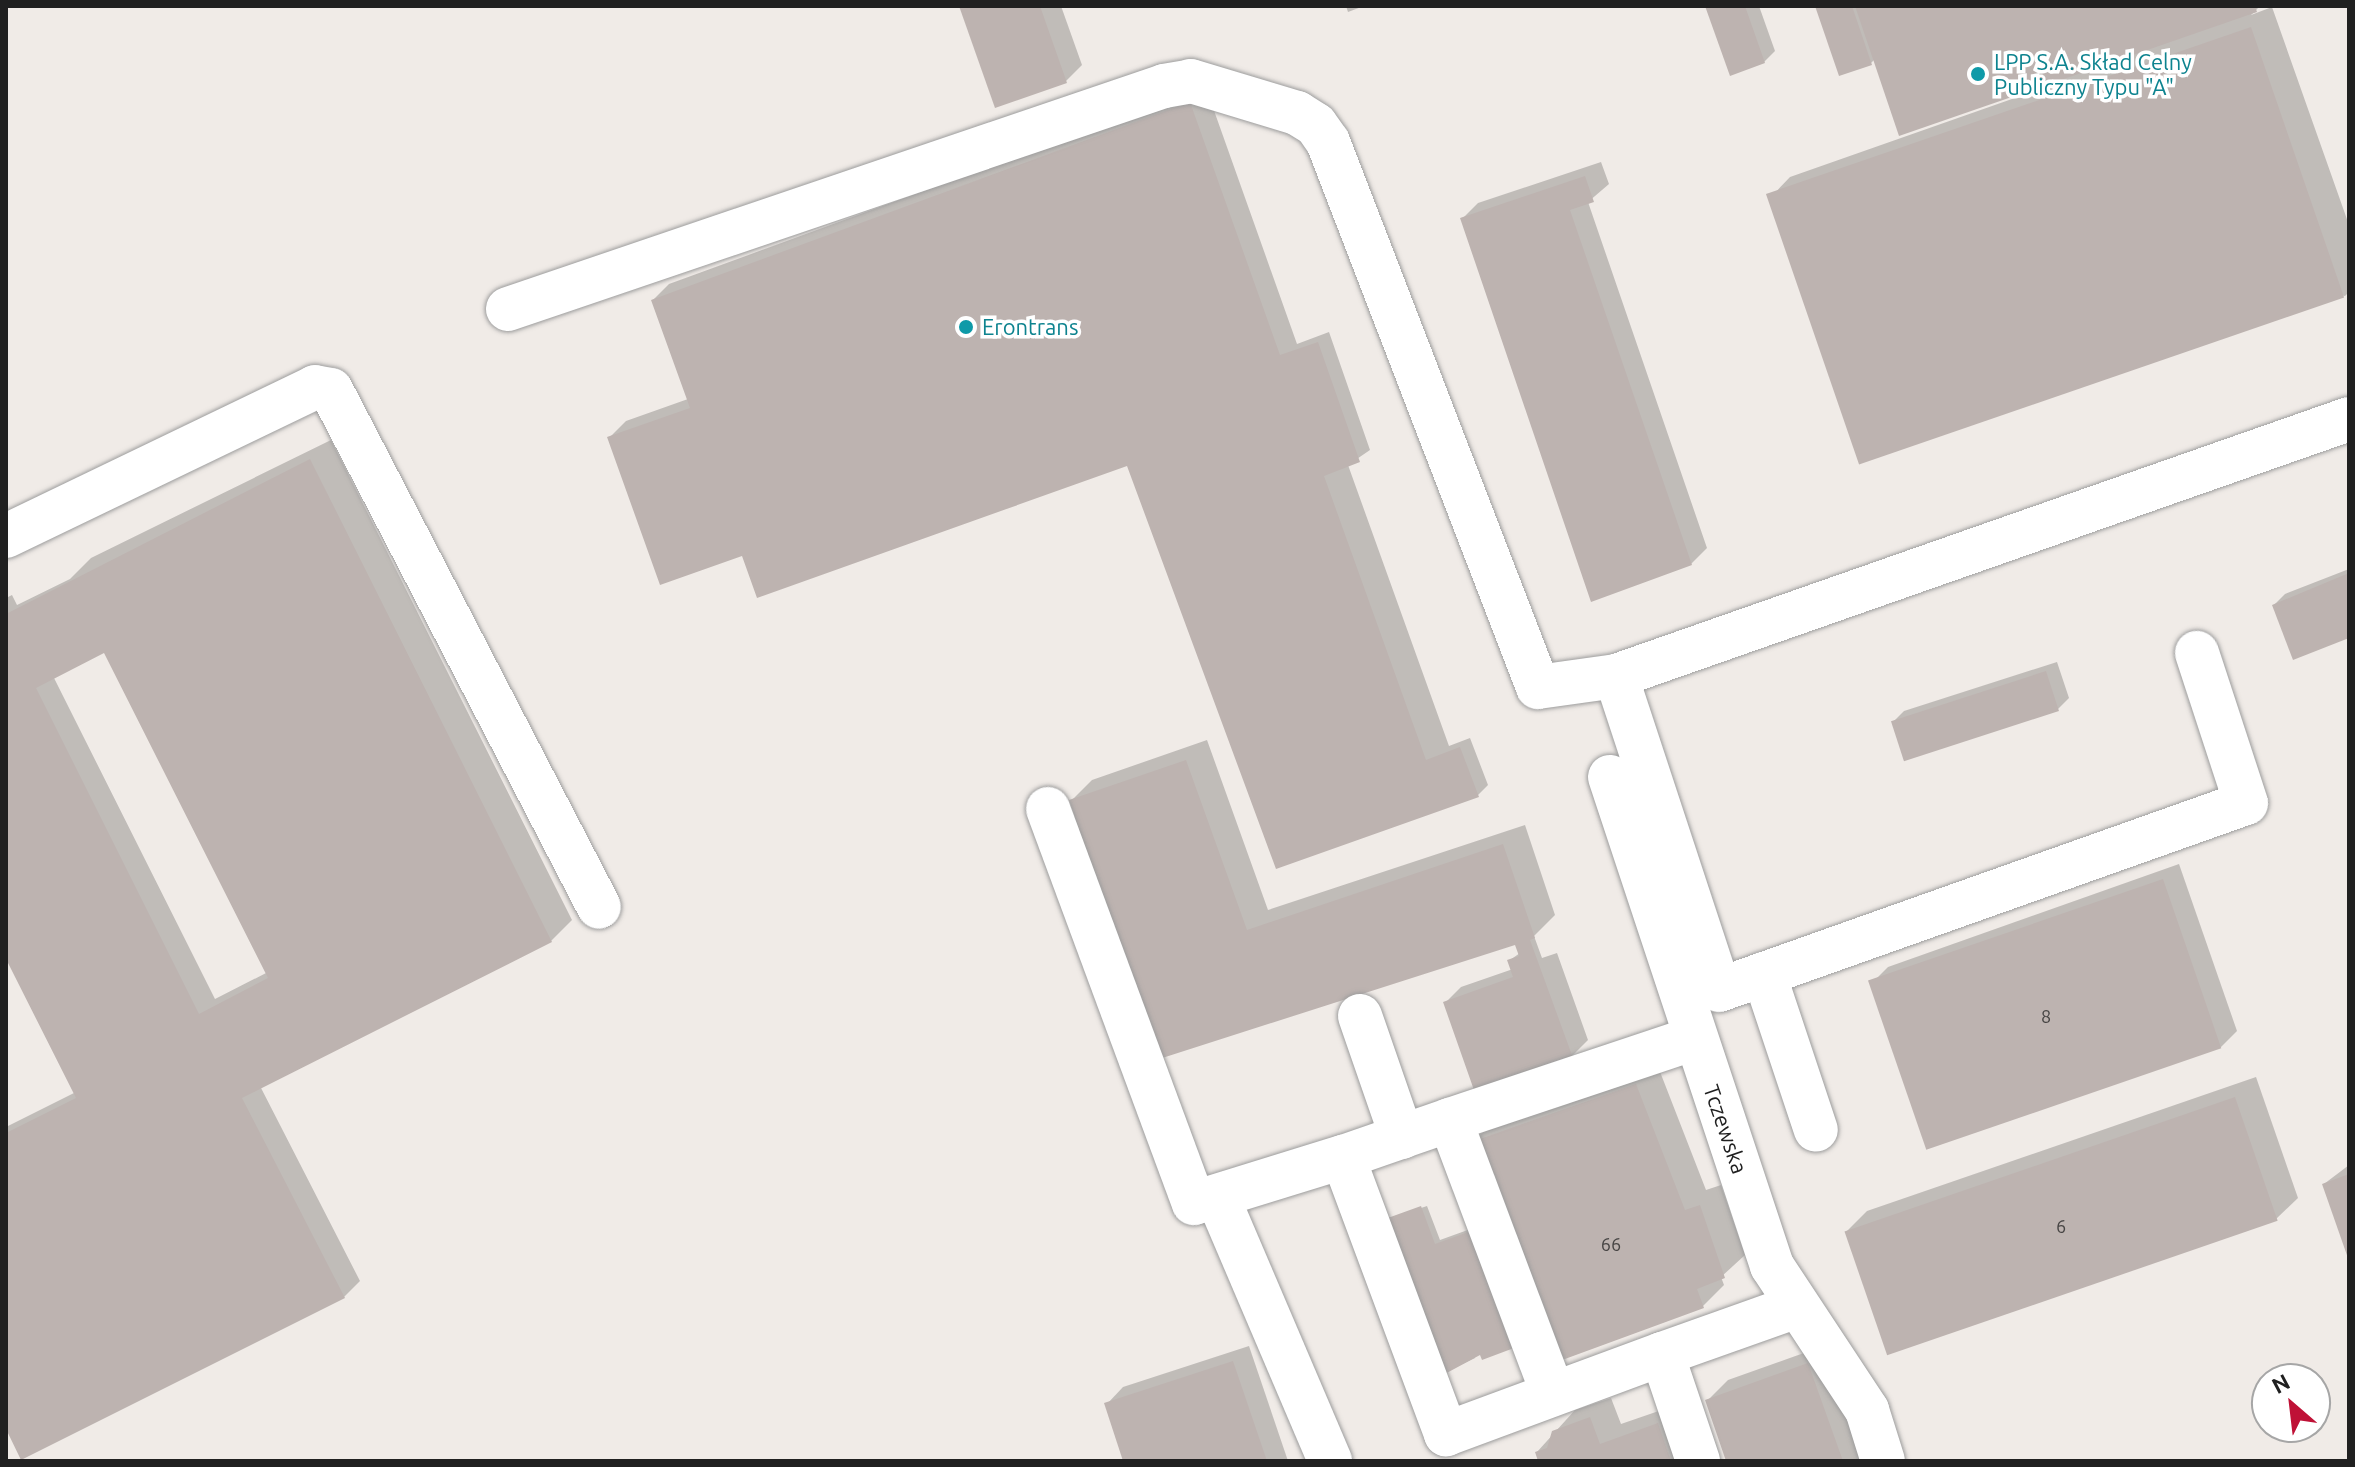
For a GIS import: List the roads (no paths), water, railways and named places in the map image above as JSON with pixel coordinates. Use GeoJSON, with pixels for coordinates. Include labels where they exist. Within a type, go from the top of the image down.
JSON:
{"type":"FeatureCollection","features":[{"type":"Feature","properties":{"kind":"street"},"geometry":{"type":"LineString","coordinates":[[508,309],[1164,86],[1191,81],[1297,113],[1316,125],[1328,142],[1538,687],[1616,676],[2349,419]]}},
{"type":"Feature","properties":{"kind":"street"},"geometry":{"type":"LineString","coordinates":[[11,522],[315,387],[331,390],[599,907]]}},
{"type":"Feature","properties":{"kind":"street"},"geometry":{"type":"LineString","coordinates":[[1616,676],[1719,990],[2246,803],[2197,653]]}},
{"type":"Feature","properties":{"kind":"street","name":"Tczewska"},"geometry":{"type":"LineString","coordinates":[[1610,777],[1772,1266],[1867,1410],[1883,1461]]}},
{"type":"Feature","properties":{"kind":"street"},"geometry":{"type":"LineString","coordinates":[[1048,809],[1194,1203],[1343,1157],[1695,1038]]}},
{"type":"Feature","properties":{"kind":"street"},"geometry":{"type":"LineString","coordinates":[[1764,974],[1816,1130]]}},
{"type":"Feature","properties":{"kind":"street"},"geometry":{"type":"LineString","coordinates":[[1360,1016],[1402,1137]]}},
{"type":"Feature","properties":{"kind":"street"},"geometry":{"type":"LineString","coordinates":[[1450,1120],[1552,1392]]}},
{"type":"Feature","properties":{"kind":"street"},"geometry":{"type":"LineString","coordinates":[[1343,1157],[1446,1434],[1552,1392],[1797,1306]]}},
{"type":"Feature","properties":{"kind":"street"},"geometry":{"type":"LineString","coordinates":[[1218,1198],[1330,1461]]}},
{"type":"Feature","properties":{"kind":"street"},"geometry":{"type":"LineString","coordinates":[[1662,1354],[1698,1461]]}},
{"type":"Feature","properties":{"kind":"place","name":"LPP S.A. Skład Celny Publiczny Typu \"A\""},"geometry":{"type":"Point","coordinates":[1978,74]}},
{"type":"Feature","properties":{"kind":"place","name":"Erontrans"},"geometry":{"type":"Point","coordinates":[966,327]}}]}
